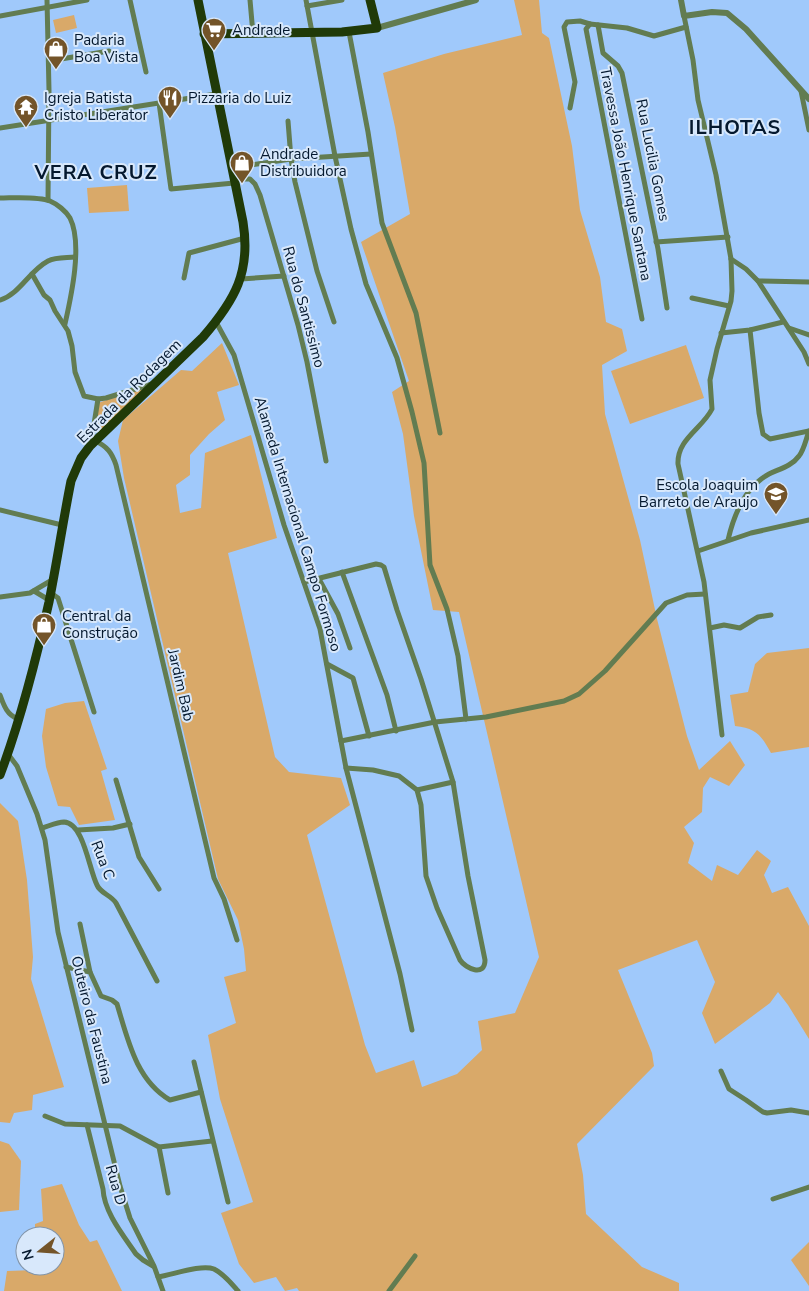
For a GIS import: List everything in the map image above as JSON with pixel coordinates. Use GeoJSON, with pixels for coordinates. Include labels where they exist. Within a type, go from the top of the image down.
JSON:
{"type":"FeatureCollection","features":[{"type":"Feature","properties":{"kind":"main road","name":"Estrada da Rodagem"},"geometry":{"type":"LineString","coordinates":[[0,775],[18,719],[50,596],[71,481],[81,458],[93,443],[216,322],[225,309],[240,279],[246,259],[246,238],[198,0]]}},
{"type":"Feature","properties":{"kind":"main road"},"geometry":{"type":"LineString","coordinates":[[204,34],[348,32],[377,28],[370,0]]}},
{"type":"Feature","properties":{"kind":"street"},"geometry":{"type":"LineString","coordinates":[[46,0],[49,61],[48,200]]}},
{"type":"Feature","properties":{"kind":"street"},"geometry":{"type":"LineString","coordinates":[[0,16],[87,0]]}},
{"type":"Feature","properties":{"kind":"street"},"geometry":{"type":"LineString","coordinates":[[130,0],[146,72]]}},
{"type":"Feature","properties":{"kind":"street"},"geometry":{"type":"LineString","coordinates":[[250,0],[253,34]]}},
{"type":"Feature","properties":{"kind":"street"},"geometry":{"type":"LineString","coordinates":[[342,0],[307,3],[334,156],[360,265],[371,297],[397,358],[424,463],[430,566],[447,609],[458,656],[466,719]]}},
{"type":"Feature","properties":{"kind":"street"},"geometry":{"type":"LineString","coordinates":[[377,28],[476,0]]}},
{"type":"Feature","properties":{"kind":"street"},"geometry":{"type":"LineString","coordinates":[[681,0],[693,60],[698,100],[716,175],[731,259],[732,291],[710,380],[712,409],[683,444],[678,456],[678,464],[706,594],[722,735]]}},
{"type":"Feature","properties":{"kind":"street"},"geometry":{"type":"LineString","coordinates":[[684,16],[712,12],[727,13],[746,29],[809,98]]}},
{"type":"Feature","properties":{"kind":"street"},"geometry":{"type":"LineString","coordinates":[[570,108],[575,82],[564,26],[567,22],[575,21],[627,28],[654,36],[686,27]]}},
{"type":"Feature","properties":{"kind":"street","name":"Travessa João Henrique Santana"},"geometry":{"type":"LineString","coordinates":[[590,24],[585,33],[642,319]]}},
{"type":"Feature","properties":{"kind":"street","name":"Rua Lucilia Gomes"},"geometry":{"type":"LineString","coordinates":[[598,25],[603,54],[618,66],[622,73],[656,242],[667,308]]}},
{"type":"Feature","properties":{"kind":"street"},"geometry":{"type":"LineString","coordinates":[[348,32],[360,83],[382,223],[416,313],[440,433]]}},
{"type":"Feature","properties":{"kind":"street"},"geometry":{"type":"LineString","coordinates":[[49,61],[109,51]]}},
{"type":"Feature","properties":{"kind":"street"},"geometry":{"type":"LineString","coordinates":[[801,90],[809,130]]}},
{"type":"Feature","properties":{"kind":"street"},"geometry":{"type":"LineString","coordinates":[[0,128],[216,94]]}},
{"type":"Feature","properties":{"kind":"street"},"geometry":{"type":"LineString","coordinates":[[159,103],[171,189],[234,181]]}},
{"type":"Feature","properties":{"kind":"street"},"geometry":{"type":"LineString","coordinates":[[288,121],[291,159],[317,271],[334,322]]}},
{"type":"Feature","properties":{"kind":"street"},"geometry":{"type":"LineString","coordinates":[[231,168],[291,159],[371,154]]}},
{"type":"Feature","properties":{"kind":"street","name":"Rua do Santissimo"},"geometry":{"type":"LineString","coordinates":[[234,181],[246,178],[255,184],[260,195],[307,362],[326,462]]}},
{"type":"Feature","properties":{"kind":"street"},"geometry":{"type":"LineString","coordinates":[[0,198],[48,200],[64,210],[69,217],[73,232],[75,257],[73,279],[64,324]]}},
{"type":"Feature","properties":{"kind":"street"},"geometry":{"type":"LineString","coordinates":[[656,242],[728,237]]}},
{"type":"Feature","properties":{"kind":"street"},"geometry":{"type":"LineString","coordinates":[[184,278],[187,256],[190,252],[246,238]]}},
{"type":"Feature","properties":{"kind":"street"},"geometry":{"type":"LineString","coordinates":[[0,300],[10,296],[32,274],[50,260],[75,257]]}},
{"type":"Feature","properties":{"kind":"street"},"geometry":{"type":"LineString","coordinates":[[731,259],[746,269],[758,281],[808,358],[809,364]]}},
{"type":"Feature","properties":{"kind":"street"},"geometry":{"type":"LineString","coordinates":[[32,274],[64,324],[72,346],[74,366],[84,396],[98,399],[157,382]]}},
{"type":"Feature","properties":{"kind":"street"},"geometry":{"type":"LineString","coordinates":[[240,279],[284,276]]}},
{"type":"Feature","properties":{"kind":"street"},"geometry":{"type":"LineString","coordinates":[[758,281],[809,282]]}},
{"type":"Feature","properties":{"kind":"street"},"geometry":{"type":"LineString","coordinates":[[692,298],[729,306]]}},
{"type":"Feature","properties":{"kind":"street","name":"Alameda Internacional Campo Formoso"},"geometry":{"type":"LineString","coordinates":[[216,322],[234,355],[276,500],[320,629],[346,768],[400,974],[412,1030]]}},
{"type":"Feature","properties":{"kind":"street"},"geometry":{"type":"LineString","coordinates":[[721,333],[750,330],[784,322]]}},
{"type":"Feature","properties":{"kind":"street"},"geometry":{"type":"LineString","coordinates":[[789,328],[809,335]]}},
{"type":"Feature","properties":{"kind":"street"},"geometry":{"type":"LineString","coordinates":[[750,330],[762,434],[770,439],[809,431]]}},
{"type":"Feature","properties":{"kind":"street"},"geometry":{"type":"LineString","coordinates":[[93,443],[98,399]]}},
{"type":"Feature","properties":{"kind":"street"},"geometry":{"type":"LineString","coordinates":[[728,540],[735,513],[751,489],[761,478],[798,458],[809,431]]}},
{"type":"Feature","properties":{"kind":"street","name":"Jardim Bab"},"geometry":{"type":"LineString","coordinates":[[93,443],[108,449],[116,465],[216,884],[224,899],[237,940]]}},
{"type":"Feature","properties":{"kind":"street"},"geometry":{"type":"LineString","coordinates":[[0,510],[62,525]]}},
{"type":"Feature","properties":{"kind":"street"},"geometry":{"type":"LineString","coordinates":[[698,551],[751,533],[809,520]]}},
{"type":"Feature","properties":{"kind":"street"},"geometry":{"type":"LineString","coordinates":[[304,582],[376,564],[384,567],[453,782],[468,876],[485,960],[485,965],[482,969],[477,971],[463,964],[456,953],[428,884],[424,868],[421,805],[417,790],[400,776],[379,771],[346,768]]}},
{"type":"Feature","properties":{"kind":"street"},"geometry":{"type":"LineString","coordinates":[[342,572],[387,695],[396,731]]}},
{"type":"Feature","properties":{"kind":"street"},"geometry":{"type":"LineString","coordinates":[[319,579],[338,614],[350,648]]}},
{"type":"Feature","properties":{"kind":"street"},"geometry":{"type":"LineString","coordinates":[[0,597],[34,591],[52,580]]}},
{"type":"Feature","properties":{"kind":"street"},"geometry":{"type":"LineString","coordinates":[[34,591],[58,598],[94,712]]}},
{"type":"Feature","properties":{"kind":"street"},"geometry":{"type":"LineString","coordinates":[[342,741],[435,722],[466,719],[554,704],[572,698],[590,686],[666,603],[687,595],[706,594]]}},
{"type":"Feature","properties":{"kind":"street"},"geometry":{"type":"LineString","coordinates":[[710,628],[724,625],[740,628],[758,617],[771,615]]}},
{"type":"Feature","properties":{"kind":"street"},"geometry":{"type":"LineString","coordinates":[[328,664],[353,678],[369,736]]}},
{"type":"Feature","properties":{"kind":"street"},"geometry":{"type":"LineString","coordinates":[[0,695],[5,708],[11,716],[18,719]]}},
{"type":"Feature","properties":{"kind":"street","name":"Outeiro da Faustina"},"geometry":{"type":"LineString","coordinates":[[8,754],[17,766],[42,828],[48,857],[58,932],[120,1186],[130,1218],[154,1266],[163,1291]]}},
{"type":"Feature","properties":{"kind":"street"},"geometry":{"type":"LineString","coordinates":[[116,780],[139,857],[159,889]]}},
{"type":"Feature","properties":{"kind":"street"},"geometry":{"type":"LineString","coordinates":[[417,790],[453,782]]}},
{"type":"Feature","properties":{"kind":"street","name":"Rua C"},"geometry":{"type":"LineString","coordinates":[[42,828],[64,822],[78,830],[98,888],[110,895],[116,903],[157,981]]}},
{"type":"Feature","properties":{"kind":"street"},"geometry":{"type":"LineString","coordinates":[[78,830],[112,828],[130,824]]}},
{"type":"Feature","properties":{"kind":"street"},"geometry":{"type":"LineString","coordinates":[[80,924],[90,972],[101,996],[117,1004],[132,1054],[157,1092],[170,1100],[201,1092]]}},
{"type":"Feature","properties":{"kind":"street"},"geometry":{"type":"LineString","coordinates":[[66,968],[90,972]]}},
{"type":"Feature","properties":{"kind":"street"},"geometry":{"type":"LineString","coordinates":[[194,1062],[228,1202]]}},
{"type":"Feature","properties":{"kind":"street"},"geometry":{"type":"LineString","coordinates":[[721,1071],[728,1089],[763,1112],[791,1110],[809,1113]]}},
{"type":"Feature","properties":{"kind":"street"},"geometry":{"type":"LineString","coordinates":[[46,1116],[65,1124],[104,1125],[125,1128],[159,1148],[212,1141]]}},
{"type":"Feature","properties":{"kind":"street","name":"Rua D"},"geometry":{"type":"LineString","coordinates":[[87,1125],[107,1208],[136,1254],[154,1266]]}},
{"type":"Feature","properties":{"kind":"street"},"geometry":{"type":"LineString","coordinates":[[159,1148],[168,1193]]}},
{"type":"Feature","properties":{"kind":"street"},"geometry":{"type":"LineString","coordinates":[[773,1199],[809,1187]]}},
{"type":"Feature","properties":{"kind":"street"},"geometry":{"type":"LineString","coordinates":[[389,1291],[415,1256]]}},
{"type":"Feature","properties":{"kind":"street"},"geometry":{"type":"LineString","coordinates":[[158,1277],[210,1268],[224,1276],[238,1291]]}},
{"type":"Feature","properties":{"kind":"shaded area"},"geometry":{"type":"Polygon","coordinates":[[[514,0],[539,0],[542,33],[549,38],[572,146],[580,210],[600,277],[606,322],[622,329],[627,351],[602,365],[605,414],[640,540],[657,619],[687,736],[699,770],[730,741],[745,765],[729,786],[710,777],[703,788],[702,812],[684,827],[694,843],[688,863],[712,881],[717,865],[738,875],[757,850],[771,861],[764,875],[772,893],[788,887],[809,926],[809,1039],[778,992],[770,1003],[715,1044],[702,1013],[715,982],[697,940],[618,970],[652,1053],[654,1066],[577,1144],[583,1175],[586,1214],[642,1267],[679,1283],[679,1291],[299,1291],[297,1288],[285,1291],[276,1277],[254,1283],[239,1264],[221,1213],[253,1202],[220,1099],[208,1035],[236,1023],[224,977],[246,971],[244,949],[238,920],[218,879],[124,478],[118,441],[123,420],[181,370],[192,371],[222,343],[239,385],[217,392],[225,420],[190,455],[190,475],[176,485],[180,513],[201,508],[205,453],[251,435],[277,538],[228,553],[275,757],[289,772],[341,778],[350,805],[307,835],[365,1045],[376,1073],[414,1060],[422,1087],[457,1074],[482,1050],[478,1021],[515,1013],[539,957],[459,612],[433,610],[414,516],[403,434],[392,392],[409,381],[361,242],[410,214],[395,127],[383,73],[444,54],[522,35],[514,0]]]}},
{"type":"Feature","properties":{"kind":"shaded area"},"geometry":{"type":"Polygon","coordinates":[[[74,15],[77,28],[56,33],[53,20],[74,15]]]}},
{"type":"Feature","properties":{"kind":"shaded area"},"geometry":{"type":"Polygon","coordinates":[[[127,185],[129,211],[89,213],[87,188],[127,185]]]}},
{"type":"Feature","properties":{"kind":"shaded area"},"geometry":{"type":"Polygon","coordinates":[[[686,345],[704,398],[630,424],[611,371],[686,345]]]}},
{"type":"Feature","properties":{"kind":"shaded area"},"geometry":{"type":"Polygon","coordinates":[[[141,388],[143,391],[100,431],[96,426],[98,403],[141,388]]]}},
{"type":"Feature","properties":{"kind":"shaded area"},"geometry":{"type":"Polygon","coordinates":[[[809,648],[809,747],[771,753],[764,741],[753,731],[735,726],[730,695],[748,692],[755,664],[767,653],[809,648]]]}},
{"type":"Feature","properties":{"kind":"shaded area"},"geometry":{"type":"Polygon","coordinates":[[[84,701],[107,769],[101,771],[115,820],[79,825],[70,807],[58,806],[46,767],[42,736],[46,709],[65,703],[84,701]]]}},
{"type":"Feature","properties":{"kind":"shaded area"},"geometry":{"type":"Polygon","coordinates":[[[0,803],[18,821],[27,880],[33,957],[31,979],[64,1087],[33,1095],[32,1110],[14,1113],[10,1123],[0,1122],[0,803]]]}},
{"type":"Feature","properties":{"kind":"shaded area"},"geometry":{"type":"Polygon","coordinates":[[[0,1141],[9,1144],[21,1161],[19,1210],[0,1212],[0,1141]]]}},
{"type":"Feature","properties":{"kind":"shaded area"},"geometry":{"type":"Polygon","coordinates":[[[62,1184],[79,1225],[90,1242],[97,1240],[122,1291],[4,1291],[7,1271],[15,1271],[15,1276],[65,1276],[65,1226],[35,1226],[35,1224],[43,1221],[41,1189],[62,1184]]]}},
{"type":"Feature","properties":{"kind":"shaded area"},"geometry":{"type":"Polygon","coordinates":[[[809,1242],[809,1286],[791,1260],[809,1242]]]}},
{"type":"Feature","properties":{"kind":"place","name":"Andrade"},"geometry":{"type":"Point","coordinates":[214,51]}},
{"type":"Feature","properties":{"kind":"place","name":"Padaria Boa Vista"},"geometry":{"type":"Point","coordinates":[56,70]}},
{"type":"Feature","properties":{"kind":"place","name":"Pizzaria do Luiz"},"geometry":{"type":"Point","coordinates":[170,119]}},
{"type":"Feature","properties":{"kind":"place","name":"Igreja Batista Cristo Liberator"},"geometry":{"type":"Point","coordinates":[26,128]}},
{"type":"Feature","properties":{"kind":"place","name":"Andrade Distribuidora"},"geometry":{"type":"Point","coordinates":[242,184]}},
{"type":"Feature","properties":{"kind":"place","name":"Escola Joaquim Barreto de Araujo"},"geometry":{"type":"Point","coordinates":[776,515]}},
{"type":"Feature","properties":{"kind":"place","name":"Central da Construção"},"geometry":{"type":"Point","coordinates":[44,646]}},
{"type":"Feature","properties":{"kind":"district","name":"ILHOTAS"},"geometry":{"type":"Point","coordinates":[735,127]}},
{"type":"Feature","properties":{"kind":"district","name":"VERA CRUZ"},"geometry":{"type":"Point","coordinates":[96,172]}}]}
